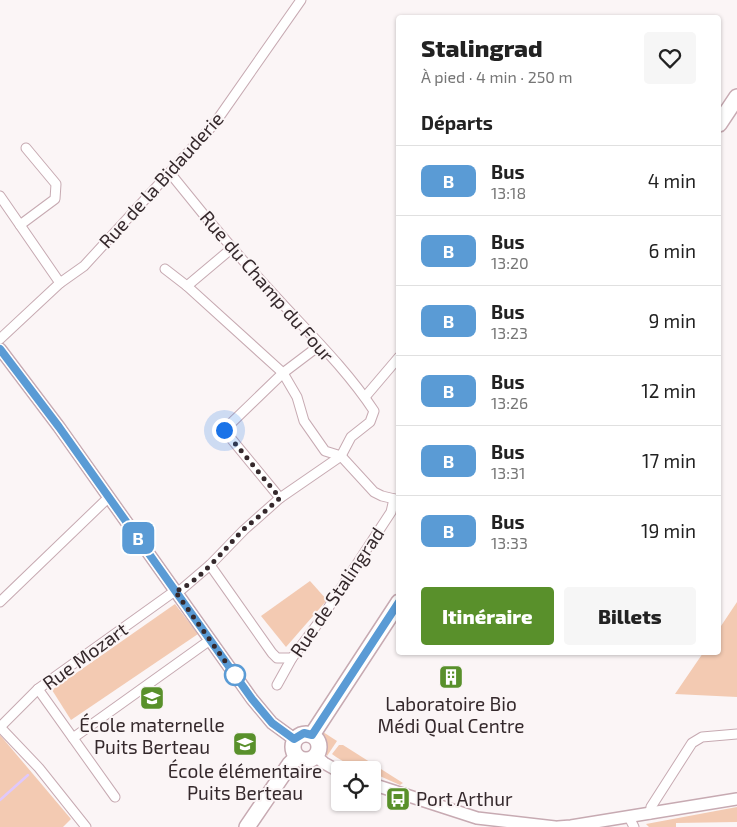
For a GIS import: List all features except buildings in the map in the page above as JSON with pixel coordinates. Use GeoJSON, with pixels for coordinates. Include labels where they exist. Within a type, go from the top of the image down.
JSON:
{"type":"FeatureCollection","features":[{"type":"Feature","properties":{"kind":"main road"},"geometry":{"type":"LineString","coordinates":[[721,121],[737,97]]}},
{"type":"Feature","properties":{"kind":"main road"},"geometry":{"type":"LineString","coordinates":[[312,735],[396,607]]}},
{"type":"Feature","properties":{"kind":"main road"},"geometry":{"type":"LineString","coordinates":[[304,733],[312,735],[316,737],[319,745],[316,756],[312,759],[304,760],[297,757],[292,747],[294,739],[304,733]]}},
{"type":"Feature","properties":{"kind":"main road"},"geometry":{"type":"LineString","coordinates":[[248,827],[290,764],[297,757]]}},
{"type":"Feature","properties":{"kind":"street","name":"Rue de la Bidauderie"},"geometry":{"type":"LineString","coordinates":[[0,339],[60,284],[84,266],[215,123],[301,0]]}},
{"type":"Feature","properties":{"kind":"street"},"geometry":{"type":"LineString","coordinates":[[20,225],[55,199],[56,191],[56,184],[26,148]]}},
{"type":"Feature","properties":{"kind":"street","name":"Rue du Champ du Four"},"geometry":{"type":"LineString","coordinates":[[170,173],[231,248],[320,345],[365,397],[374,411],[370,422],[351,437],[340,456]]}},
{"type":"Feature","properties":{"kind":"street"},"geometry":{"type":"LineString","coordinates":[[0,196],[60,284]]}},
{"type":"Feature","properties":{"kind":"street"},"geometry":{"type":"LineString","coordinates":[[187,286],[231,248]]}},
{"type":"Feature","properties":{"kind":"street"},"geometry":{"type":"LineString","coordinates":[[165,269],[187,286],[283,373],[297,397],[304,421],[325,452],[340,456],[374,492],[396,499]]}},
{"type":"Feature","properties":{"kind":"street"},"geometry":{"type":"LineString","coordinates":[[280,498],[224,430],[283,373],[320,345]]}},
{"type":"Feature","properties":{"kind":"street"},"geometry":{"type":"LineString","coordinates":[[0,349],[59,427],[252,699],[272,723],[294,739]]}},
{"type":"Feature","properties":{"kind":"street"},"geometry":{"type":"LineString","coordinates":[[365,397],[396,361]]}},
{"type":"Feature","properties":{"kind":"street","name":"Rue Mozart"},"geometry":{"type":"LineString","coordinates":[[0,727],[38,689],[175,591],[182,589],[280,498],[340,456]]}},
{"type":"Feature","properties":{"kind":"street"},"geometry":{"type":"LineString","coordinates":[[0,602],[109,497]]}},
{"type":"Feature","properties":{"kind":"street","name":"Rue de Stalingrad"},"geometry":{"type":"LineString","coordinates":[[277,685],[292,658],[319,622],[391,512],[396,501]]}},
{"type":"Feature","properties":{"kind":"street"},"geometry":{"type":"LineString","coordinates":[[210,565],[272,653],[277,658],[292,658]]}},
{"type":"Feature","properties":{"kind":"street"},"geometry":{"type":"LineString","coordinates":[[73,738],[210,640]]}},
{"type":"Feature","properties":{"kind":"street"},"geometry":{"type":"LineString","coordinates":[[38,689],[115,797]]}},
{"type":"Feature","properties":{"kind":"street"},"geometry":{"type":"LineString","coordinates":[[0,727],[39,768],[86,827]]}},
{"type":"Feature","properties":{"kind":"street"},"geometry":{"type":"LineString","coordinates":[[650,814],[651,807],[692,743],[702,737],[737,734]]}},
{"type":"Feature","properties":{"kind":"street"},"geometry":{"type":"LineString","coordinates":[[316,756],[331,768]]}},
{"type":"Feature","properties":{"kind":"street"},"geometry":{"type":"LineString","coordinates":[[381,787],[477,818],[557,827],[632,822],[650,814],[737,799]]}},
{"type":"Feature","properties":{"kind":"shaded area"},"geometry":{"type":"Polygon","coordinates":[[[310,581],[327,600],[286,647],[261,616],[310,581]]]}},
{"type":"Feature","properties":{"kind":"shaded area"},"geometry":{"type":"Polygon","coordinates":[[[737,602],[737,697],[675,694],[702,655],[721,655],[721,626],[737,602]]]}},
{"type":"Feature","properties":{"kind":"shaded area"},"geometry":{"type":"Polygon","coordinates":[[[175,604],[198,634],[71,720],[52,690],[175,604]]]}},
{"type":"Feature","properties":{"kind":"shaded area"},"geometry":{"type":"Polygon","coordinates":[[[323,732],[337,741],[327,756],[324,749],[323,732]]]}},
{"type":"Feature","properties":{"kind":"shaded area"},"geometry":{"type":"Polygon","coordinates":[[[0,735],[71,819],[63,827],[0,827],[0,735]]]}},
{"type":"Feature","properties":{"kind":"shaded area"},"geometry":{"type":"Polygon","coordinates":[[[339,745],[343,745],[368,761],[343,761],[332,754],[339,745]]]}},
{"type":"Feature","properties":{"kind":"shaded area"},"geometry":{"type":"Polygon","coordinates":[[[381,769],[403,783],[400,785],[381,777],[381,769]]]}},
{"type":"Feature","properties":{"kind":"shaded area"},"geometry":{"type":"Polygon","coordinates":[[[737,807],[737,822],[676,823],[676,827],[649,827],[646,824],[737,807]]]}},
{"type":"Feature","properties":{"kind":"waterway"},"geometry":{"type":"LineString","coordinates":[[0,800],[28,775]]}},
{"type":"Feature","properties":{"kind":"bus line","name":"B"},"geometry":{"type":"LineString","coordinates":[[0,349],[59,427],[252,699],[272,723],[294,739],[304,733],[312,735],[396,606]]}},
{"type":"Feature","properties":{"kind":"place","name":"Laboratoire Bio Médi Qual Centre"},"geometry":{"type":"Point","coordinates":[451,677]}},
{"type":"Feature","properties":{"kind":"place","name":"École maternelle Puits Berteau"},"geometry":{"type":"Point","coordinates":[152,698]}},
{"type":"Feature","properties":{"kind":"place","name":"École élémentaire Puits Berteau"},"geometry":{"type":"Point","coordinates":[245,744]}},
{"type":"Feature","properties":{"kind":"place","name":"Port Arthur"},"geometry":{"type":"Point","coordinates":[398,799]}},
{"type":"Feature","properties":{"kind":"route"},"geometry":{"type":"LineString","coordinates":[[224,430],[280,498],[244,530],[210,565],[182,589],[175,591],[237,678],[235,675]]}}]}
